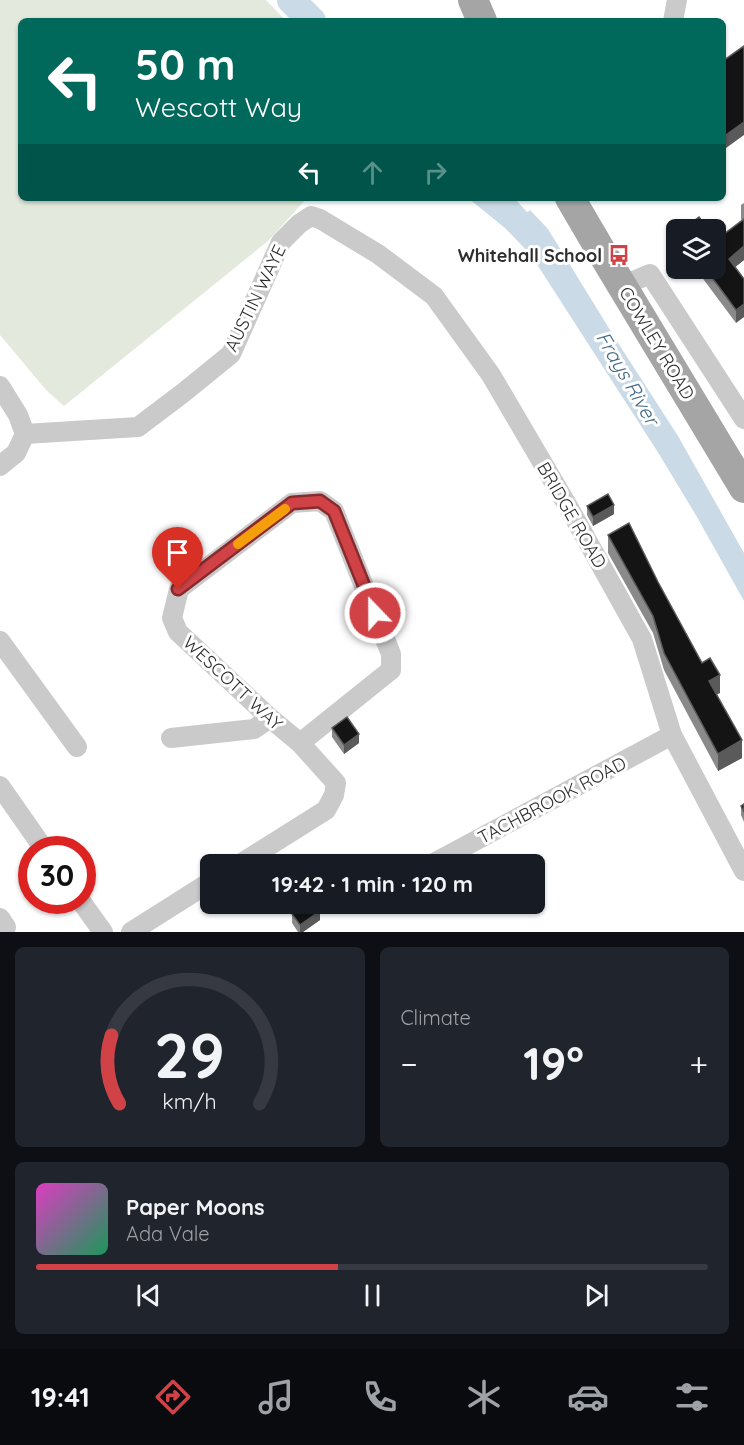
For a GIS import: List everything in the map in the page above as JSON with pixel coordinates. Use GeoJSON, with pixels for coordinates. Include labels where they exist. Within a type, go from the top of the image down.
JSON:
{"type":"FeatureCollection","features":[{"type":"Feature","properties":{"kind":"main road"},"geometry":{"type":"LineString","coordinates":[[473,0],[481,18]]}},
{"type":"Feature","properties":{"kind":"main road","name":"COWLEY ROAD"},"geometry":{"type":"LineString","coordinates":[[572,201],[744,488]]}},
{"type":"Feature","properties":{"kind":"street"},"geometry":{"type":"LineString","coordinates":[[674,18],[677,0]]}},
{"type":"Feature","properties":{"kind":"street","name":"AUSTIN WAYE"},"geometry":{"type":"LineString","coordinates":[[25,434],[138,428],[231,354],[281,242],[299,224],[311,216],[320,219]]}},
{"type":"Feature","properties":{"kind":"street","name":"BRIDGE ROAD"},"geometry":{"type":"LineString","coordinates":[[320,219],[378,254],[434,296],[491,375],[642,639],[672,735],[744,871]]}},
{"type":"Feature","properties":{"kind":"street"},"geometry":{"type":"LineString","coordinates":[[622,286],[650,274],[744,419]]}},
{"type":"Feature","properties":{"kind":"street"},"geometry":{"type":"LineString","coordinates":[[0,386],[18,415],[25,434],[16,453],[0,466]]}},
{"type":"Feature","properties":{"kind":"street","name":"WESCOTT WAY"},"geometry":{"type":"LineString","coordinates":[[320,501],[334,511],[391,654],[391,670],[300,743],[178,632],[172,618],[178,589],[292,503],[320,501]]}},
{"type":"Feature","properties":{"kind":"street"},"geometry":{"type":"LineString","coordinates":[[0,641],[78,747]]}},
{"type":"Feature","properties":{"kind":"street"},"geometry":{"type":"LineString","coordinates":[[171,738],[254,729],[270,718]]}},
{"type":"Feature","properties":{"kind":"street","name":"TACHBROOK ROAD"},"geometry":{"type":"LineString","coordinates":[[451,854],[672,735]]}},
{"type":"Feature","properties":{"kind":"street"},"geometry":{"type":"LineString","coordinates":[[256,854],[326,810],[334,795],[336,783],[300,743]]}},
{"type":"Feature","properties":{"kind":"street"},"geometry":{"type":"LineString","coordinates":[[0,786],[35,836]]}},
{"type":"Feature","properties":{"kind":"street"},"geometry":{"type":"LineString","coordinates":[[131,932],[200,888]]}},
{"type":"Feature","properties":{"kind":"street"},"geometry":{"type":"LineString","coordinates":[[90,914],[103,932]]}},
{"type":"Feature","properties":{"kind":"shaded area"},"geometry":{"type":"Polygon","coordinates":[[[0,0],[266,0],[283,18],[18,18],[18,201],[304,201],[268,241],[64,406],[46,390],[0,335],[0,0]]]}},
{"type":"Feature","properties":{"kind":"water"},"geometry":{"type":"Polygon","coordinates":[[[472,201],[517,201],[527,212],[530,210],[548,229],[678,436],[744,553],[744,601],[659,454],[531,255],[505,228],[472,201]]]}},
{"type":"Feature","properties":{"kind":"building"},"geometry":{"type":"Polygon","coordinates":[[[744,46],[744,122],[726,135],[726,59],[744,46]]]}},
{"type":"Feature","properties":{"kind":"building"},"geometry":{"type":"Polygon","coordinates":[[[744,219],[744,246],[729,259],[744,279],[744,304],[736,310],[713,279],[726,279],[726,232],[744,219]]]}},
{"type":"Feature","properties":{"kind":"building"},"geometry":{"type":"Polygon","coordinates":[[[608,494],[614,505],[593,517],[587,506],[608,494]]]}},
{"type":"Feature","properties":{"kind":"building"},"geometry":{"type":"Polygon","coordinates":[[[629,523],[702,663],[710,658],[720,675],[709,681],[742,740],[718,754],[664,653],[653,616],[608,535],[629,523]]]}},
{"type":"Feature","properties":{"kind":"building"},"geometry":{"type":"Polygon","coordinates":[[[347,717],[359,734],[344,745],[332,728],[347,717]]]}},
{"type":"Feature","properties":{"kind":"building"},"geometry":{"type":"Polygon","coordinates":[[[292,914],[316,914],[300,925],[292,914]]]}},
{"type":"Feature","properties":{"kind":"waterway","name":"Frays River"},"geometry":{"type":"LineString","coordinates":[[291,0],[309,18]]}},
{"type":"Feature","properties":{"kind":"slow traffic"},"geometry":{"type":"LineString","coordinates":[[238,544],[285,509]]}},
{"type":"Feature","properties":{"kind":"place","name":"Whitehall School"},"geometry":{"type":"Point","coordinates":[619,255]}},
{"type":"Feature","properties":{"kind":"route"},"geometry":{"type":"LineString","coordinates":[[178,589],[292,503],[320,501],[334,511],[375,613]]}}]}
